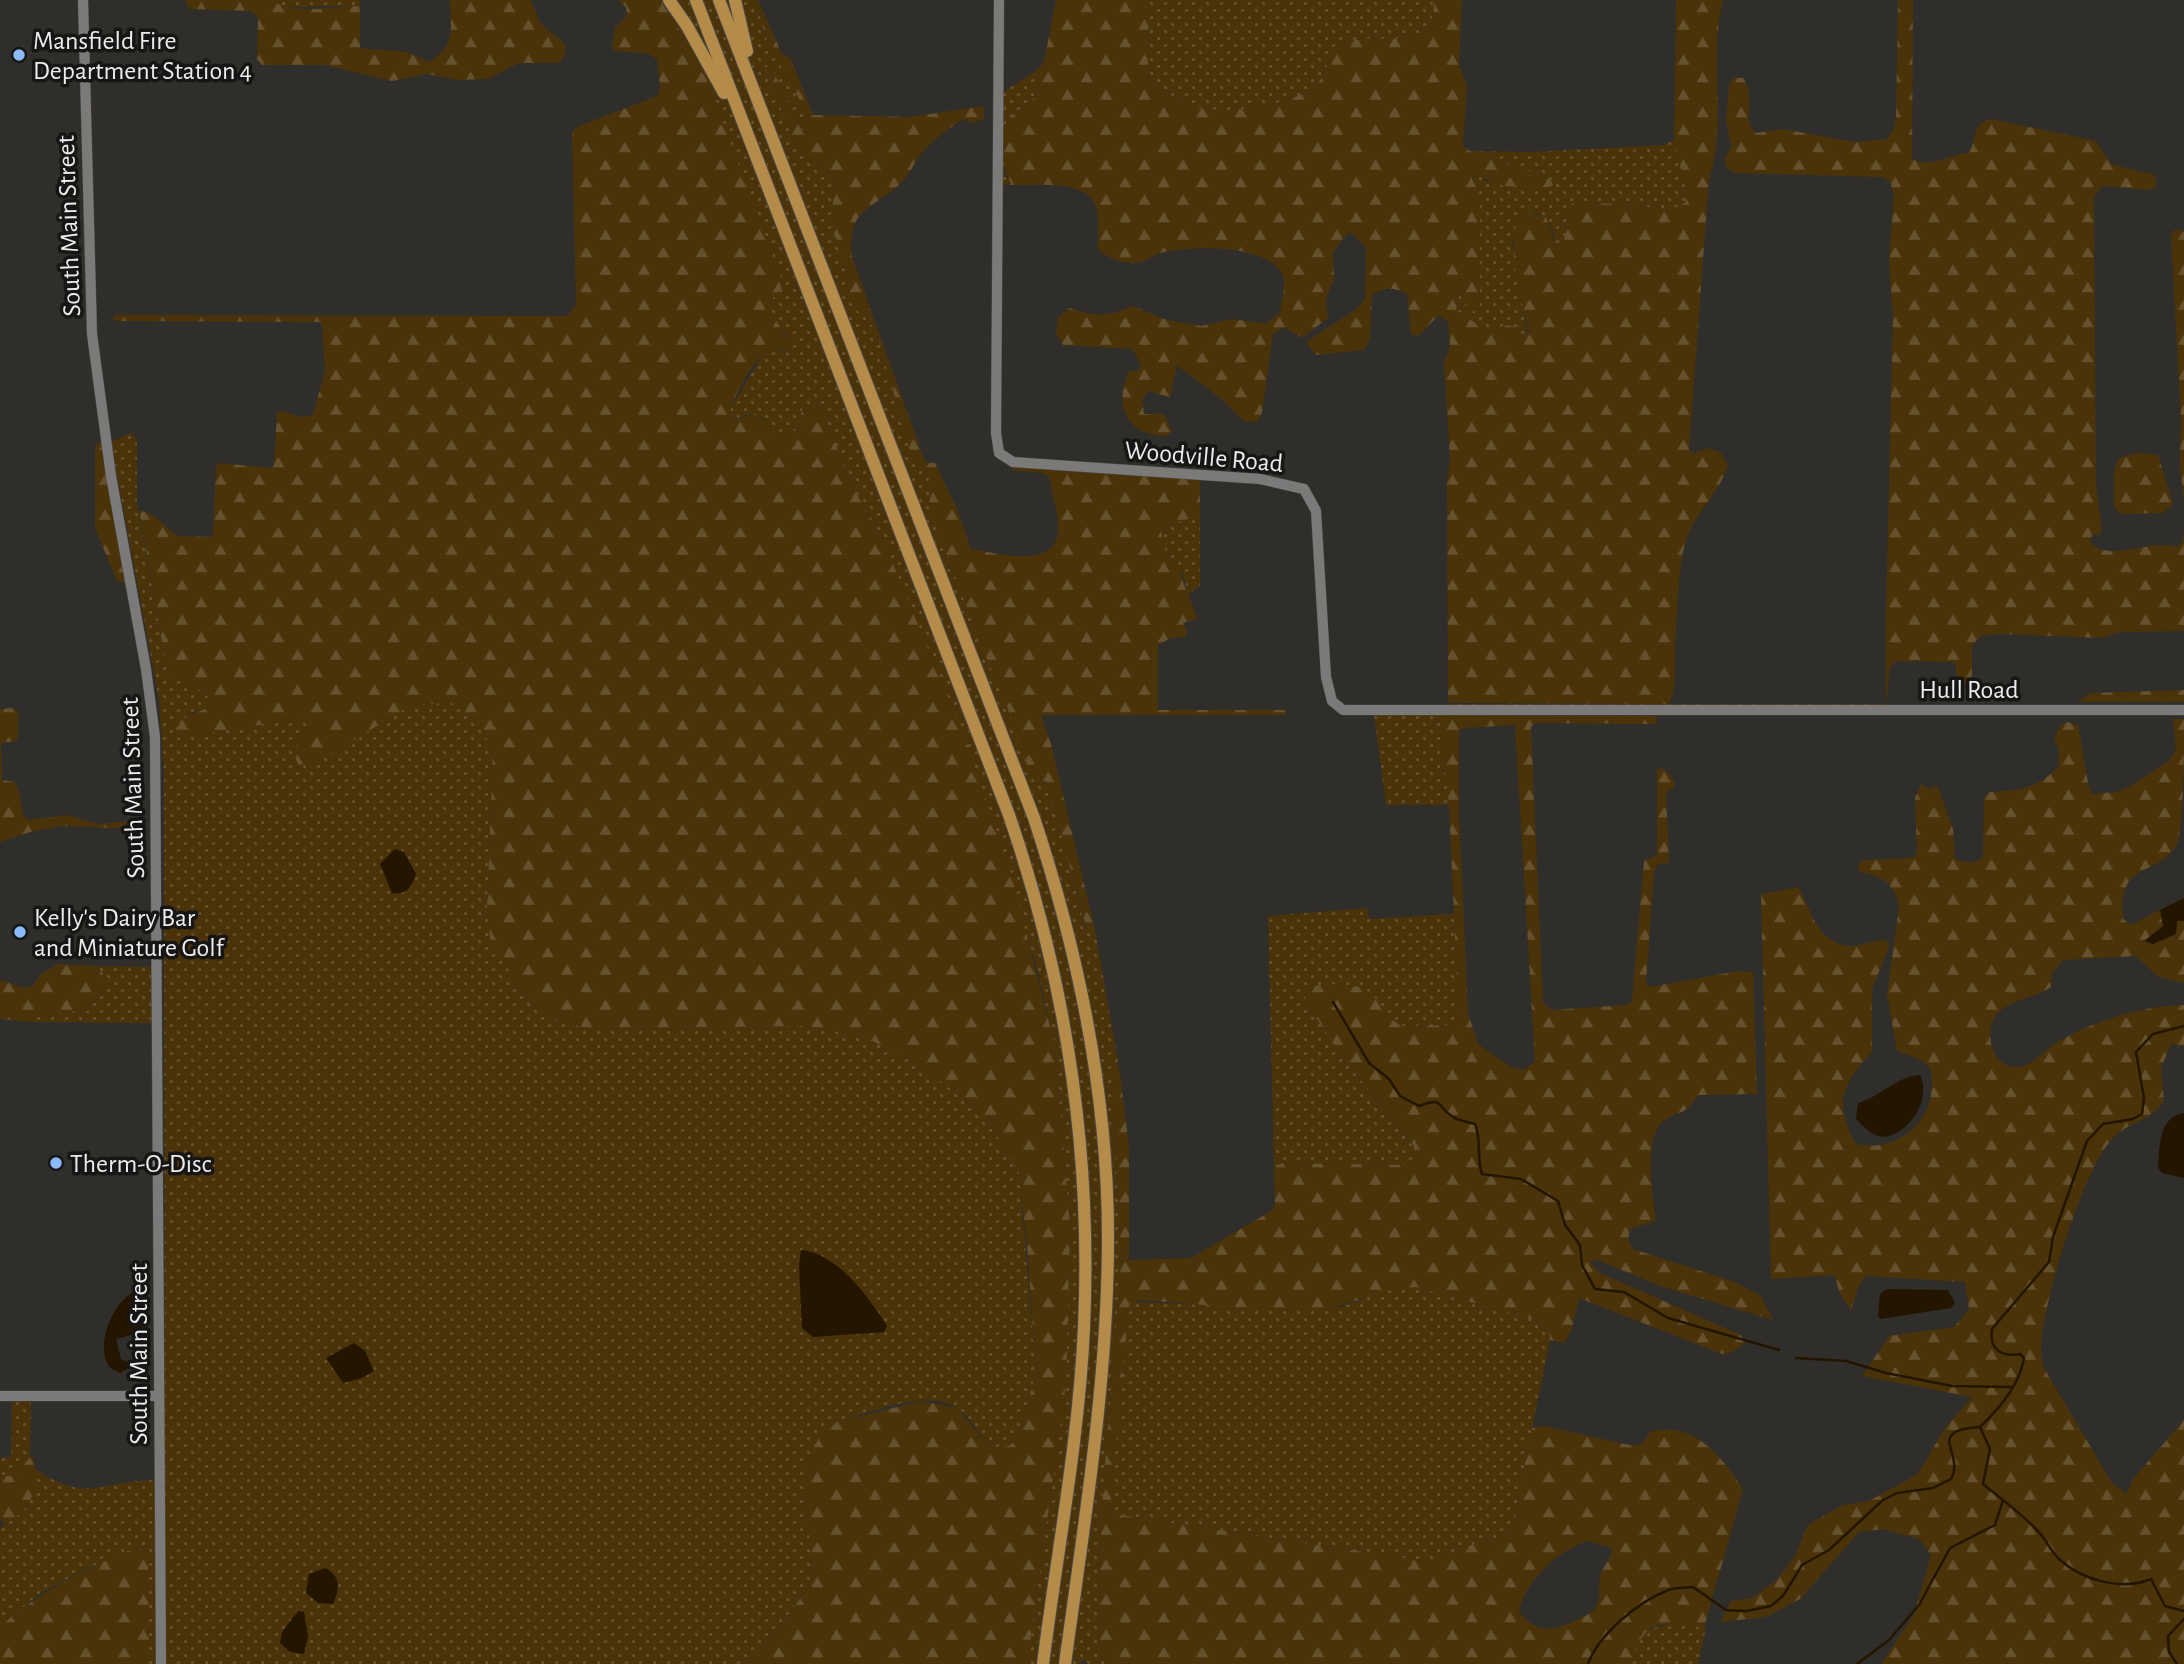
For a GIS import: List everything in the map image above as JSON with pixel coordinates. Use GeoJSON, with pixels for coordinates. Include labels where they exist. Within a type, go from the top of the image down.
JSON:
{"type":"FeatureCollection","features":[{"type":"Feature","properties":{"kind":"highway"},"geometry":{"type":"LineString","coordinates":[[669,0],[718,81],[769,204],[788,240]]}},
{"type":"Feature","properties":{"kind":"highway"},"geometry":{"type":"LineString","coordinates":[[696,0],[1013,826],[1044,924],[1072,1059],[1085,1198],[1084,1329],[1079,1393],[1042,1664]]}},
{"type":"Feature","properties":{"kind":"highway"},"geometry":{"type":"LineString","coordinates":[[719,0],[1034,818],[1066,923],[1089,1028],[1104,1154],[1107,1297],[1100,1398],[1065,1664]]}},
{"type":"Feature","properties":{"kind":"highway"},"geometry":{"type":"LineString","coordinates":[[735,0],[774,139]]}},
{"type":"Feature","properties":{"kind":"street","name":"South Main Street"},"geometry":{"type":"LineString","coordinates":[[83,0],[92,334],[111,475],[146,669],[155,737],[161,1664]]}},
{"type":"Feature","properties":{"kind":"street","name":"Woodville Road"},"geometry":{"type":"LineString","coordinates":[[999,0],[996,433],[1002,457],[1013,462],[1260,479],[1304,489],[1316,510],[1328,687],[1332,701],[1343,710],[1753,710]]}},
{"type":"Feature","properties":{"kind":"street","name":"Hull Road"},"geometry":{"type":"LineString","coordinates":[[1753,710],[2184,710]]}},
{"type":"Feature","properties":{"kind":"street"},"geometry":{"type":"LineString","coordinates":[[0,1395],[159,1396]]}},
{"type":"Feature","properties":{"kind":"green space"},"geometry":{"type":"Polygon","coordinates":[[[185,0],[270,0],[280,5],[302,9],[360,6],[360,48],[407,52],[430,62],[448,42],[451,28],[450,0],[531,0],[541,24],[565,44],[566,53],[559,63],[519,63],[488,79],[457,80],[427,74],[392,81],[325,65],[262,65],[257,59],[258,18],[252,11],[189,9],[185,0]]]}},
{"type":"Feature","properties":{"kind":"green space"},"geometry":{"type":"Polygon","coordinates":[[[270,0],[360,0],[360,6],[281,7],[270,0]]]}},
{"type":"Feature","properties":{"kind":"green space"},"geometry":{"type":"Polygon","coordinates":[[[618,0],[660,0],[701,64],[781,277],[781,289],[770,301],[771,308],[794,350],[791,354],[774,346],[766,352],[746,376],[729,414],[732,420],[755,414],[781,437],[800,428],[802,408],[820,405],[852,486],[881,535],[967,743],[1010,870],[1055,1046],[1070,1226],[1066,1384],[1027,1664],[742,1664],[756,1659],[808,1588],[814,1574],[804,1494],[808,1462],[820,1435],[837,1422],[921,1401],[958,1408],[988,1446],[1003,1449],[1015,1442],[1033,1385],[1035,1359],[1028,1257],[1019,1173],[983,1113],[919,1065],[863,1036],[806,1026],[589,1029],[550,1017],[525,997],[490,939],[487,909],[493,749],[473,718],[451,703],[411,705],[320,761],[298,765],[294,751],[300,738],[311,729],[310,717],[176,738],[173,723],[209,707],[209,698],[202,691],[168,676],[139,510],[153,515],[177,536],[211,537],[216,466],[220,463],[271,468],[274,465],[277,413],[282,411],[300,417],[313,415],[325,371],[322,325],[319,322],[117,321],[112,318],[116,315],[567,316],[576,305],[572,132],[579,126],[658,96],[660,86],[657,59],[649,54],[616,51],[612,48],[615,27],[627,16],[626,7],[618,0]]]}},
{"type":"Feature","properties":{"kind":"green space"},"geometry":{"type":"Polygon","coordinates":[[[660,0],[758,0],[767,40],[790,80],[805,114],[806,132],[802,130],[771,67],[767,66],[766,73],[796,146],[832,177],[836,188],[832,206],[835,217],[833,234],[844,250],[842,267],[846,270],[846,281],[855,310],[864,314],[876,331],[910,450],[925,468],[933,491],[929,506],[990,667],[1002,688],[1026,763],[1049,787],[1086,930],[1095,930],[1119,1067],[1116,1067],[1114,1121],[1121,1264],[1102,1503],[1098,1640],[1106,1664],[1088,1664],[1084,1660],[1078,1664],[1027,1664],[1066,1384],[1070,1226],[1055,1046],[1036,964],[881,535],[852,486],[820,405],[793,434],[781,437],[768,430],[763,418],[748,414],[732,420],[729,413],[765,351],[774,346],[786,353],[789,337],[771,316],[770,301],[781,289],[701,64],[660,0]]]}},
{"type":"Feature","properties":{"kind":"green space"},"geometry":{"type":"Polygon","coordinates":[[[758,0],[782,54],[791,59],[813,115],[910,117],[984,106],[984,119],[971,123],[963,119],[930,144],[896,188],[860,216],[854,226],[852,239],[852,257],[925,462],[935,463],[957,509],[971,549],[1021,556],[1046,552],[1054,544],[1058,525],[1049,477],[1043,473],[1012,470],[1011,466],[1200,479],[1200,515],[1161,528],[1165,550],[1171,559],[1180,565],[1183,582],[1198,619],[1183,623],[1187,631],[1185,637],[1171,638],[1158,645],[1158,710],[1286,710],[1286,715],[1041,715],[1051,744],[1095,930],[1091,933],[1087,931],[1049,787],[1045,781],[1035,782],[1028,768],[1003,695],[928,505],[933,491],[925,468],[910,450],[876,331],[864,314],[855,310],[846,287],[846,270],[840,263],[844,250],[833,234],[835,217],[832,206],[836,187],[832,177],[796,146],[766,73],[767,66],[771,67],[802,130],[806,132],[807,124],[801,103],[767,40],[758,0]]]}},
{"type":"Feature","properties":{"kind":"green space"},"geometry":{"type":"Polygon","coordinates":[[[1056,0],[1149,0],[1148,64],[1152,82],[1187,104],[1220,110],[1254,108],[1302,94],[1318,83],[1331,57],[1340,46],[1360,39],[1415,35],[1425,29],[1432,18],[1434,0],[1462,0],[1459,65],[1467,86],[1463,146],[1470,151],[1550,178],[1553,185],[1547,188],[1503,186],[1474,174],[1472,179],[1480,195],[1480,309],[1469,313],[1461,289],[1456,310],[1489,332],[1505,325],[1517,327],[1524,337],[1529,333],[1515,270],[1514,237],[1525,212],[1546,217],[1555,242],[1561,247],[1564,244],[1567,208],[1576,201],[1673,209],[1685,203],[1685,188],[1674,140],[1676,0],[1723,0],[1717,45],[1717,135],[1709,179],[1689,450],[1694,453],[1709,448],[1720,452],[1728,465],[1719,486],[1694,523],[1685,544],[1678,594],[1675,682],[1669,704],[1448,703],[1447,480],[1450,458],[1444,363],[1450,347],[1448,321],[1438,316],[1418,336],[1411,334],[1407,293],[1385,289],[1372,295],[1370,339],[1364,350],[1316,355],[1306,342],[1355,310],[1365,299],[1366,247],[1352,233],[1348,233],[1333,252],[1334,279],[1326,299],[1328,318],[1302,338],[1284,327],[1273,334],[1262,413],[1257,422],[1243,421],[1224,401],[1177,365],[1170,397],[1148,391],[1142,400],[1144,414],[1164,414],[1172,431],[1166,436],[1142,431],[1133,424],[1123,407],[1124,384],[1129,371],[1137,371],[1141,366],[1133,349],[1063,345],[1056,333],[1058,317],[1070,308],[1101,314],[1132,306],[1167,320],[1201,326],[1232,319],[1266,324],[1280,313],[1284,281],[1278,268],[1266,259],[1229,250],[1208,248],[1170,251],[1137,263],[1116,260],[1098,249],[1097,210],[1092,200],[1084,193],[1061,186],[1012,185],[1004,161],[1003,142],[1007,123],[1010,116],[1024,109],[1034,99],[1038,87],[1036,71],[1044,62],[1056,0]]]}},
{"type":"Feature","properties":{"kind":"green space"},"geometry":{"type":"Polygon","coordinates":[[[1149,0],[1434,0],[1432,18],[1425,29],[1402,38],[1347,42],[1335,51],[1318,83],[1302,94],[1254,108],[1220,110],[1187,104],[1152,82],[1148,64],[1149,0]]]}},
{"type":"Feature","properties":{"kind":"green space"},"geometry":{"type":"Polygon","coordinates":[[[1898,0],[1913,0],[1912,159],[1933,162],[1969,153],[1977,128],[1991,119],[2096,141],[2111,164],[2155,175],[2157,185],[2151,190],[2102,186],[2094,197],[2096,485],[2102,530],[2099,535],[2092,535],[2090,542],[2109,551],[2166,545],[2177,547],[2183,542],[2184,526],[2184,631],[2121,632],[2100,638],[2000,634],[1981,636],[1972,645],[1972,676],[1968,685],[1961,686],[1957,683],[1956,664],[1952,662],[1897,661],[1890,667],[1886,704],[1893,316],[1889,261],[1894,195],[1890,181],[1882,177],[1734,173],[1726,167],[1725,159],[1731,146],[1726,121],[1729,84],[1734,78],[1743,78],[1747,85],[1749,120],[1755,133],[1783,129],[1855,142],[1887,139],[1894,129],[1896,116],[1898,0]]]}},
{"type":"Feature","properties":{"kind":"green space"},"geometry":{"type":"Polygon","coordinates":[[[1036,71],[1038,87],[1034,99],[1024,109],[1010,116],[1004,173],[1012,185],[1001,184],[1002,97],[1006,90],[1036,71]]]}},
{"type":"Feature","properties":{"kind":"green space"},"geometry":{"type":"Polygon","coordinates":[[[1674,140],[1684,181],[1685,204],[1673,209],[1576,201],[1567,209],[1564,244],[1561,247],[1555,242],[1553,230],[1539,214],[1525,212],[1512,242],[1528,337],[1524,337],[1517,327],[1506,325],[1489,332],[1456,310],[1461,289],[1464,300],[1474,174],[1486,181],[1547,188],[1550,178],[1470,151],[1532,152],[1664,145],[1674,140]]]}},
{"type":"Feature","properties":{"kind":"green space"},"geometry":{"type":"Polygon","coordinates":[[[2180,229],[2184,233],[2184,504],[2171,237],[2173,231],[2180,229]]]}},
{"type":"Feature","properties":{"kind":"green space"},"geometry":{"type":"Polygon","coordinates":[[[131,433],[137,439],[137,504],[168,675],[202,691],[209,698],[209,707],[187,715],[444,680],[494,720],[487,909],[490,938],[525,997],[550,1017],[589,1029],[806,1026],[863,1036],[919,1065],[983,1113],[1019,1173],[1035,1359],[1033,1385],[1015,1443],[1003,1449],[988,1446],[965,1414],[956,1407],[928,1400],[897,1404],[837,1422],[804,1494],[814,1573],[808,1587],[756,1659],[742,1664],[165,1664],[164,771],[159,700],[111,442],[131,433]]]}},
{"type":"Feature","properties":{"kind":"green space"},"geometry":{"type":"Polygon","coordinates":[[[101,441],[128,584],[117,581],[95,528],[95,447],[101,441]]]}},
{"type":"Feature","properties":{"kind":"green space"},"geometry":{"type":"Polygon","coordinates":[[[2136,453],[2158,455],[2173,504],[2163,513],[2121,514],[2114,507],[2114,471],[2119,458],[2136,453]]]}},
{"type":"Feature","properties":{"kind":"green space"},"geometry":{"type":"Polygon","coordinates":[[[1200,515],[1200,586],[1188,594],[1183,573],[1163,548],[1161,528],[1200,515]]]}},
{"type":"Feature","properties":{"kind":"green space"},"geometry":{"type":"Polygon","coordinates":[[[2184,690],[2184,702],[2077,702],[2091,693],[2184,690]]]}},
{"type":"Feature","properties":{"kind":"green space"},"geometry":{"type":"Polygon","coordinates":[[[1448,704],[1886,704],[1887,707],[1448,707],[1448,704]]]}},
{"type":"Feature","properties":{"kind":"green space"},"geometry":{"type":"Polygon","coordinates":[[[11,708],[18,711],[18,736],[16,741],[1,743],[2,780],[15,782],[25,818],[29,820],[67,815],[98,824],[134,821],[140,829],[61,826],[0,842],[0,709],[11,708]]]}},
{"type":"Feature","properties":{"kind":"green space"},"geometry":{"type":"Polygon","coordinates":[[[1374,715],[1439,715],[1449,805],[1386,805],[1374,715]]]}},
{"type":"Feature","properties":{"kind":"green space"},"geometry":{"type":"Polygon","coordinates":[[[1439,715],[1656,716],[1657,724],[1535,723],[1531,727],[1543,1003],[1552,1010],[1627,1005],[1632,1001],[1644,861],[1657,855],[1657,768],[1667,771],[1675,786],[1666,793],[1669,863],[1658,864],[1654,872],[1646,983],[1650,987],[1738,971],[1753,972],[1757,1094],[1698,1095],[1686,1110],[1665,1120],[1653,1139],[1651,1152],[1656,1221],[1630,1229],[1628,1240],[1633,1249],[1735,1282],[1761,1296],[1773,1320],[1663,1287],[1597,1260],[1590,1262],[1598,1272],[1741,1335],[1744,1344],[1732,1352],[1722,1354],[1579,1298],[1572,1329],[1564,1343],[1550,1340],[1548,1327],[1543,1322],[1416,1287],[1391,1290],[1342,1305],[1316,1309],[1249,1308],[1137,1300],[1129,1306],[1110,1508],[1113,1514],[1430,1562],[1476,1543],[1502,1541],[1511,1533],[1532,1428],[1544,1426],[1634,1446],[1643,1443],[1650,1432],[1665,1429],[1679,1431],[1693,1436],[1716,1453],[1743,1489],[1704,1628],[1676,1624],[1656,1626],[1641,1638],[1630,1664],[1106,1664],[1098,1640],[1102,1503],[1121,1264],[1112,1069],[1119,1067],[1129,1147],[1129,1260],[1191,1258],[1271,1211],[1275,1206],[1274,1168],[1282,1163],[1411,1165],[1415,1158],[1414,1146],[1340,1054],[1306,1002],[1305,994],[1310,987],[1350,985],[1371,993],[1401,1026],[1459,1025],[1449,805],[1439,715]],[[1515,725],[1464,728],[1459,731],[1459,813],[1468,1013],[1478,1044],[1511,1067],[1524,1070],[1535,1061],[1515,725]],[[1588,1541],[1566,1551],[1535,1578],[1519,1612],[1526,1619],[1546,1629],[1561,1626],[1593,1611],[1599,1598],[1601,1573],[1612,1548],[1588,1541]]]}},
{"type":"Feature","properties":{"kind":"green space"},"geometry":{"type":"Polygon","coordinates":[[[2173,719],[2184,719],[2183,800],[2178,842],[2170,854],[2133,877],[2126,886],[2123,919],[2131,925],[2160,910],[2163,926],[2145,941],[2152,944],[2175,935],[2177,921],[2184,921],[2184,983],[2159,977],[2135,956],[2063,960],[2052,973],[2051,987],[2002,1009],[1995,1017],[1990,1038],[1998,1057],[2005,1064],[2015,1067],[2030,1063],[2061,1040],[2105,1020],[2137,1011],[2184,1005],[2184,1046],[2171,1044],[2161,1068],[2164,1101],[2153,1113],[2116,1135],[2091,1173],[2057,1268],[2041,1347],[2044,1368],[2112,1483],[2126,1494],[2133,1479],[2184,1420],[2184,1664],[1881,1664],[1914,1615],[1931,1555],[1919,1539],[1883,1529],[1859,1532],[1800,1599],[1766,1617],[1720,1622],[1731,1601],[1752,1598],[1777,1580],[1795,1556],[1808,1525],[1843,1505],[1869,1501],[1918,1474],[1943,1431],[1972,1397],[1862,1376],[1889,1336],[1954,1327],[1969,1309],[1965,1282],[1866,1276],[1858,1287],[1851,1311],[1839,1292],[1835,1275],[1771,1279],[1761,894],[1798,887],[1816,924],[1837,944],[1853,946],[1886,940],[1889,947],[1872,989],[1872,1052],[1848,1085],[1843,1106],[1856,1144],[1870,1146],[1897,1140],[1918,1124],[1925,1112],[1930,1099],[1932,1077],[1927,1065],[1897,1051],[1887,994],[1899,908],[1897,899],[1887,882],[1860,872],[1858,864],[1865,860],[1913,858],[1917,853],[1915,798],[1921,784],[1931,789],[1935,785],[1939,789],[1953,829],[1955,860],[1973,863],[1983,857],[1984,799],[1989,792],[2027,787],[2051,774],[2059,766],[2059,749],[2054,739],[2061,725],[2067,722],[2078,725],[2092,794],[2115,792],[2129,787],[2169,761],[2176,749],[2173,719]]]}},
{"type":"Feature","properties":{"kind":"green space"},"geometry":{"type":"Polygon","coordinates":[[[1367,908],[1369,919],[1454,914],[1459,1025],[1401,1026],[1393,1022],[1371,993],[1305,994],[1306,1002],[1340,1054],[1414,1147],[1416,1158],[1411,1165],[1283,1163],[1274,1168],[1268,916],[1367,908]]]}},
{"type":"Feature","properties":{"kind":"green space"},"geometry":{"type":"Polygon","coordinates":[[[58,964],[96,966],[103,973],[103,988],[87,1011],[40,1013],[32,1022],[0,1019],[0,980],[24,988],[33,986],[40,975],[58,964]]]}},
{"type":"Feature","properties":{"kind":"green space"},"geometry":{"type":"Polygon","coordinates":[[[96,966],[152,967],[153,1023],[32,1022],[40,1013],[87,1011],[102,989],[103,978],[96,966]]]}},
{"type":"Feature","properties":{"kind":"green space"},"geometry":{"type":"Polygon","coordinates":[[[1394,1287],[1416,1287],[1543,1322],[1548,1327],[1550,1340],[1511,1533],[1502,1541],[1476,1543],[1430,1562],[1113,1514],[1109,1503],[1129,1306],[1133,1302],[1314,1309],[1344,1306],[1394,1287]]]}},
{"type":"Feature","properties":{"kind":"green space"},"geometry":{"type":"Polygon","coordinates":[[[12,1400],[31,1400],[30,1458],[14,1476],[0,1476],[0,1458],[11,1457],[12,1400]]]}},
{"type":"Feature","properties":{"kind":"green space"},"geometry":{"type":"Polygon","coordinates":[[[32,1455],[36,1476],[32,1495],[22,1511],[5,1524],[0,1519],[0,1476],[14,1476],[32,1455]]]}},
{"type":"Feature","properties":{"kind":"green space"},"geometry":{"type":"Polygon","coordinates":[[[34,1468],[68,1486],[81,1488],[155,1480],[157,1664],[149,1664],[148,1549],[144,1546],[88,1568],[39,1594],[0,1627],[0,1528],[28,1504],[33,1490],[34,1468]]]}},
{"type":"Feature","properties":{"kind":"green space"},"geometry":{"type":"Polygon","coordinates":[[[140,1546],[148,1549],[149,1664],[0,1664],[0,1627],[49,1590],[140,1546]]]}},
{"type":"Feature","properties":{"kind":"green space"},"geometry":{"type":"Polygon","coordinates":[[[1675,1623],[1706,1628],[1698,1664],[1629,1664],[1636,1645],[1644,1634],[1675,1623]]]}},
{"type":"Feature","properties":{"kind":"shaded area"},"geometry":{"type":"Polygon","coordinates":[[[395,849],[404,852],[416,874],[408,889],[397,894],[392,893],[380,864],[395,849]]]}},
{"type":"Feature","properties":{"kind":"shaded area"},"geometry":{"type":"Polygon","coordinates":[[[2184,898],[2184,921],[2177,921],[2176,934],[2153,944],[2144,941],[2163,926],[2160,910],[2184,898]]]}},
{"type":"Feature","properties":{"kind":"shaded area"},"geometry":{"type":"Polygon","coordinates":[[[1920,1075],[1923,1084],[1921,1102],[1912,1120],[1897,1133],[1879,1136],[1870,1132],[1856,1119],[1858,1103],[1903,1079],[1920,1075]]]}},
{"type":"Feature","properties":{"kind":"shaded area"},"geometry":{"type":"Polygon","coordinates":[[[2184,1113],[2184,1178],[2162,1173],[2158,1168],[2160,1142],[2165,1127],[2169,1120],[2184,1113]]]}},
{"type":"Feature","properties":{"kind":"shaded area"},"geometry":{"type":"Polygon","coordinates":[[[801,1250],[827,1259],[851,1278],[887,1326],[884,1332],[813,1337],[802,1328],[799,1266],[801,1250]]]}},
{"type":"Feature","properties":{"kind":"shaded area"},"geometry":{"type":"Polygon","coordinates":[[[1886,1289],[1948,1290],[1955,1303],[1951,1308],[1881,1319],[1878,1316],[1880,1294],[1886,1289]]]}},
{"type":"Feature","properties":{"kind":"shaded area"},"geometry":{"type":"Polygon","coordinates":[[[136,1291],[143,1293],[144,1322],[138,1333],[116,1339],[121,1359],[133,1365],[120,1373],[110,1368],[106,1359],[105,1337],[113,1314],[127,1296],[136,1291]]]}},
{"type":"Feature","properties":{"kind":"shaded area"},"geometry":{"type":"Polygon","coordinates":[[[354,1343],[365,1351],[374,1371],[362,1378],[343,1383],[326,1358],[354,1343]]]}},
{"type":"Feature","properties":{"kind":"shaded area"},"geometry":{"type":"Polygon","coordinates":[[[325,1568],[334,1575],[338,1583],[333,1604],[318,1603],[306,1593],[309,1574],[325,1568]]]}},
{"type":"Feature","properties":{"kind":"shaded area"},"geometry":{"type":"Polygon","coordinates":[[[298,1611],[304,1612],[308,1636],[304,1654],[290,1652],[280,1643],[282,1632],[298,1611]]]}},
{"type":"Feature","properties":{"kind":"waterway"},"geometry":{"type":"LineString","coordinates":[[1333,1002],[1369,1063],[1389,1079],[1400,1096],[1419,1106],[1436,1102],[1453,1117],[1475,1124],[1482,1174],[1521,1179],[1558,1201],[1565,1225],[1580,1245],[1582,1265],[1595,1289],[1624,1292],[1668,1318],[1779,1350]]}},
{"type":"Feature","properties":{"kind":"waterway"},"geometry":{"type":"LineString","coordinates":[[1588,1664],[1601,1642],[1620,1621],[1643,1603],[1669,1590],[1693,1587],[1726,1610],[1746,1611],[1771,1606],[1783,1596],[1802,1565],[1829,1550],[1883,1500],[1897,1493],[1933,1488],[1951,1479],[1954,1460],[1950,1438],[1963,1429],[1980,1427],[2001,1404],[2022,1368],[2024,1358],[2020,1354],[2002,1353],[1995,1347],[1992,1342],[1992,1329],[2049,1262],[2053,1237],[2087,1141],[2103,1124],[2133,1119],[2142,1114],[2144,1098],[2136,1052],[2153,1034],[2184,1026]]}},
{"type":"Feature","properties":{"kind":"waterway"},"geometry":{"type":"LineString","coordinates":[[1796,1358],[1846,1361],[1886,1373],[1952,1386],[2012,1387]]}},
{"type":"Feature","properties":{"kind":"waterway"},"geometry":{"type":"LineString","coordinates":[[1980,1427],[1990,1449],[1983,1484],[2031,1524],[2060,1560],[2080,1574],[2104,1582],[2128,1584],[2151,1579],[2165,1606],[2184,1611]]}},
{"type":"Feature","properties":{"kind":"waterway"},"geometry":{"type":"LineString","coordinates":[[1857,1664],[1889,1640],[1919,1605],[1950,1548],[1995,1525],[2003,1500]]}},
{"type":"Feature","properties":{"kind":"waterway"},"geometry":{"type":"LineString","coordinates":[[2177,1664],[2169,1652],[2168,1636],[2184,1619]]}},
{"type":"Feature","properties":{"kind":"place","name":"Mansfield Fire Department Station 4"},"geometry":{"type":"Point","coordinates":[19,55]}},
{"type":"Feature","properties":{"kind":"place","name":"Kelly's Dairy Bar and Miniature Golf"},"geometry":{"type":"Point","coordinates":[20,932]}},
{"type":"Feature","properties":{"kind":"place","name":"Therm-O-Disc"},"geometry":{"type":"Point","coordinates":[56,1163]}}]}
